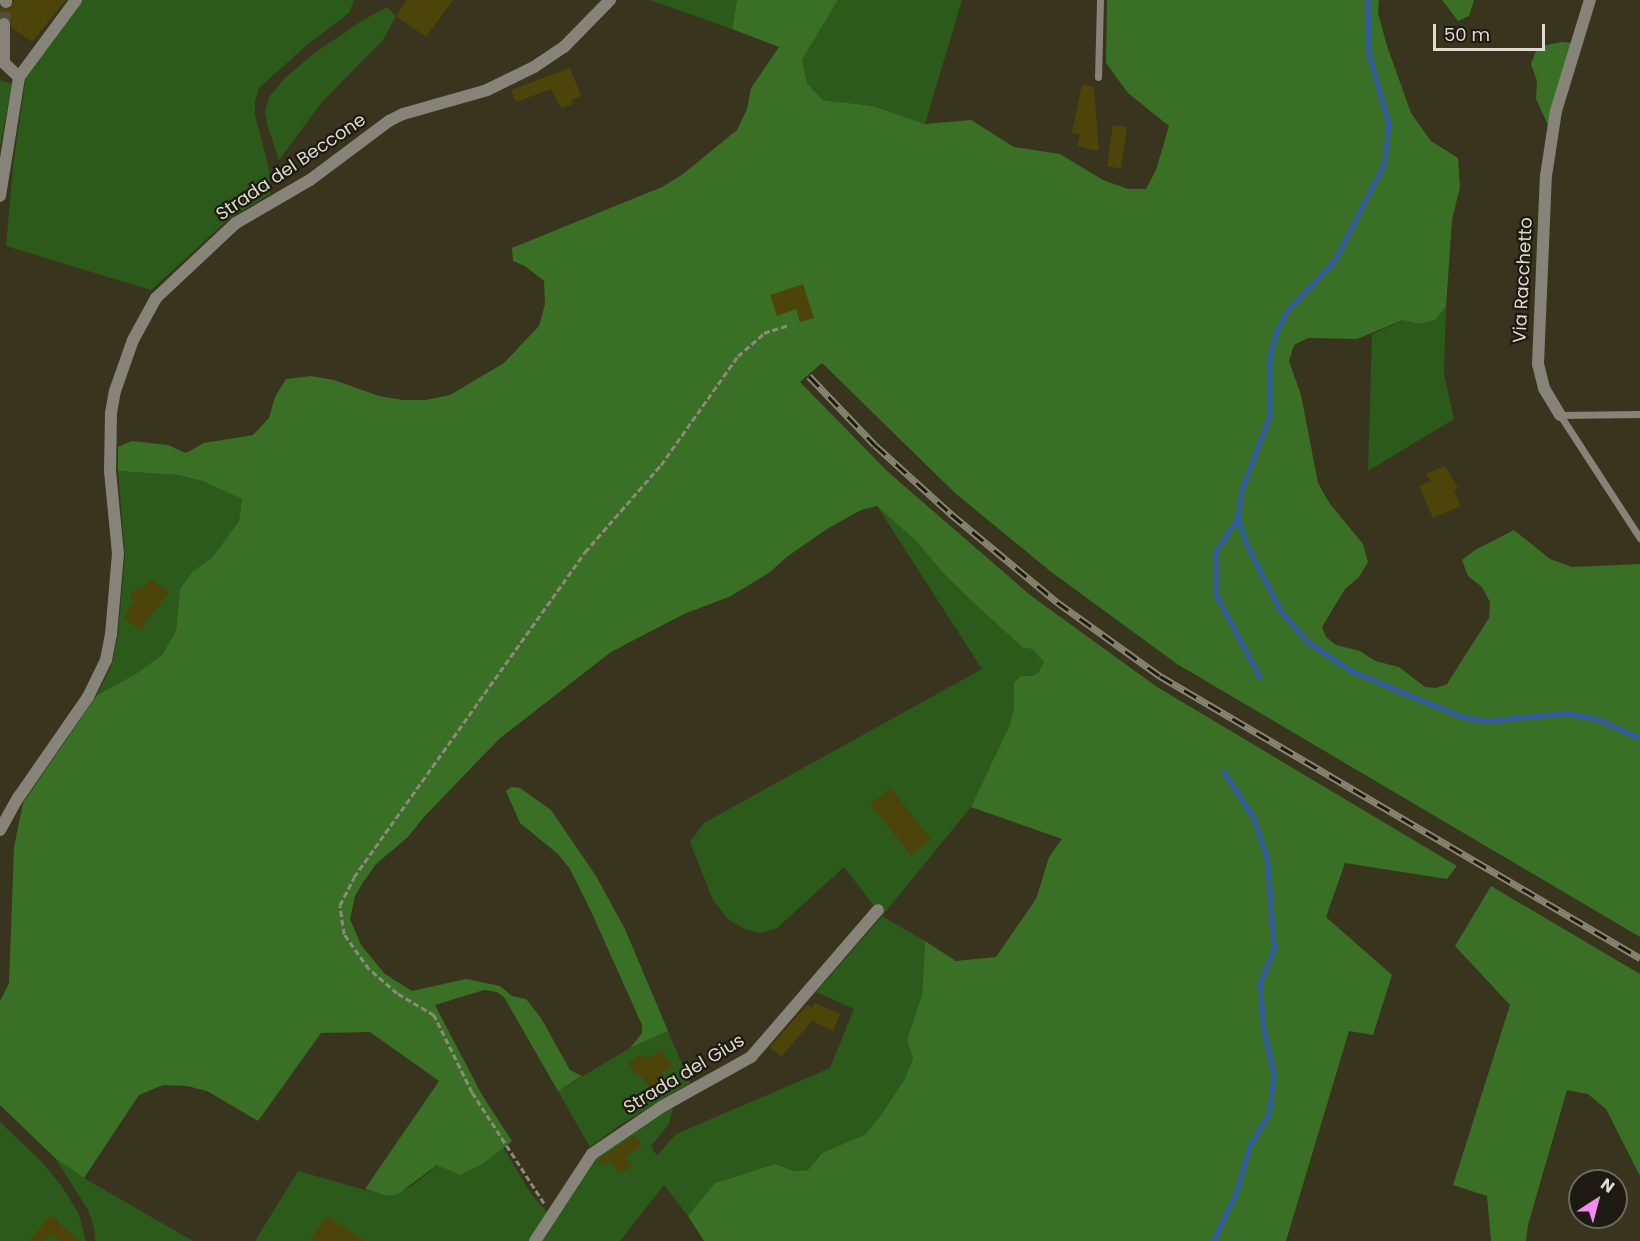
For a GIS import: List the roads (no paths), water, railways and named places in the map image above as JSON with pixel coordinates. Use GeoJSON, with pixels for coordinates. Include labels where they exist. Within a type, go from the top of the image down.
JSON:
{"type":"FeatureCollection","features":[{"type":"Feature","properties":{"kind":"street"},"geometry":{"type":"LineString","coordinates":[[0,196],[20,77],[76,0]]}},
{"type":"Feature","properties":{"kind":"street","name":"Strada del Beccone"},"geometry":{"type":"LineString","coordinates":[[0,830],[18,798],[88,697],[106,660],[111,635],[118,554],[110,471],[111,413],[115,392],[133,340],[156,298],[236,223],[310,180],[389,121],[403,114],[477,93],[534,67],[564,46],[610,0]]}},
{"type":"Feature","properties":{"kind":"street","name":"Via Racchetto"},"geometry":{"type":"LineString","coordinates":[[1560,415],[1544,388],[1538,364],[1546,176],[1556,111],[1590,0]]}},
{"type":"Feature","properties":{"kind":"street"},"geometry":{"type":"LineString","coordinates":[[4,24],[4,63],[20,77]]}},
{"type":"Feature","properties":{"kind":"street","name":"Strada del Gius"},"geometry":{"type":"LineString","coordinates":[[535,1241],[589,1157],[600,1147],[663,1106],[756,1053],[878,910]]}},
{"type":"Feature","properties":{"kind":"lane"},"geometry":{"type":"LineString","coordinates":[[1098,78],[1100,0]]}},
{"type":"Feature","properties":{"kind":"lane"},"geometry":{"type":"LineString","coordinates":[[1560,415],[1640,414]]}},
{"type":"Feature","properties":{"kind":"lane","name":"Via Racchetto"},"geometry":{"type":"LineString","coordinates":[[1560,415],[1640,538]]}},
{"type":"Feature","properties":{"kind":"waterway"},"geometry":{"type":"LineString","coordinates":[[1368,0],[1369,53],[1389,123],[1385,163],[1335,261],[1287,312],[1277,332],[1270,356],[1270,416],[1242,490],[1238,518],[1247,544],[1281,611],[1308,642],[1352,671],[1460,716],[1486,721],[1567,713],[1598,719],[1640,738]]}},
{"type":"Feature","properties":{"kind":"waterway"},"geometry":{"type":"LineString","coordinates":[[1238,518],[1216,552],[1216,594],[1260,677]]}},
{"type":"Feature","properties":{"kind":"waterway"},"geometry":{"type":"LineString","coordinates":[[1213,1241],[1236,1193],[1250,1145],[1269,1113],[1274,1075],[1263,1027],[1260,983],[1274,949],[1267,859],[1254,819],[1224,772]]}},
{"type":"Feature","properties":{"kind":"tunnel"},"geometry":{"type":"LineString","coordinates":[[4,24],[6,2]]}},
{"type":"Feature","properties":{"kind":"railway"},"geometry":{"type":"LineString","coordinates":[[809,376],[875,445],[951,514],[1057,602],[1160,676],[1640,958]]}}]}
